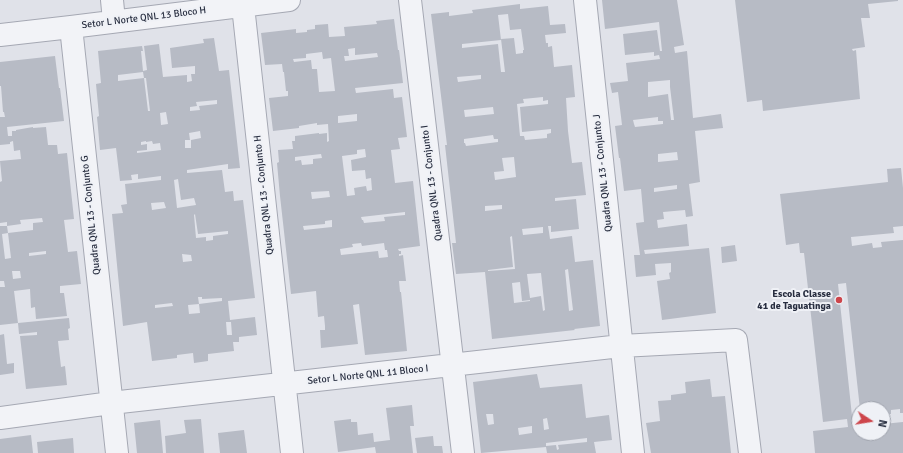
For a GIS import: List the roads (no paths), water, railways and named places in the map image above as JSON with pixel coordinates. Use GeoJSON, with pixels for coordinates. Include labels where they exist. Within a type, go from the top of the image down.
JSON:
{"type":"FeatureCollection","features":[{"type":"Feature","properties":{"kind":"street"},"geometry":{"type":"LineString","coordinates":[[112,0],[114,21]]}},
{"type":"Feature","properties":{"kind":"street","name":"Setor L Norte QNL 13 Bloco H"},"geometry":{"type":"LineString","coordinates":[[0,35],[71,28],[114,21],[289,0]]}},
{"type":"Feature","properties":{"kind":"street","name":"Quadra QNL 13 - Conjunto I"},"geometry":{"type":"LineString","coordinates":[[410,0],[463,453]]}},
{"type":"Feature","properties":{"kind":"street","name":"Quadra QNL 13 - Conjunto J"},"geometry":{"type":"LineString","coordinates":[[585,0],[633,453]]}},
{"type":"Feature","properties":{"kind":"street","name":"Quadra QNL 13 - Conjunto H"},"geometry":{"type":"LineString","coordinates":[[243,6],[292,453]]}},
{"type":"Feature","properties":{"kind":"street","name":"Quadra QNL 13 - Conjunto G"},"geometry":{"type":"LineString","coordinates":[[71,28],[117,453]]}},
{"type":"Feature","properties":{"kind":"street","name":"Setor L Norte QNL 11 Bloco I"},"geometry":{"type":"LineString","coordinates":[[0,418],[111,403],[454,366],[621,346],[736,340],[750,453]]}},
{"type":"Feature","properties":{"kind":"place","name":"Escola Classe 41 de Taguatinga"},"geometry":{"type":"Point","coordinates":[839,300]}}]}
